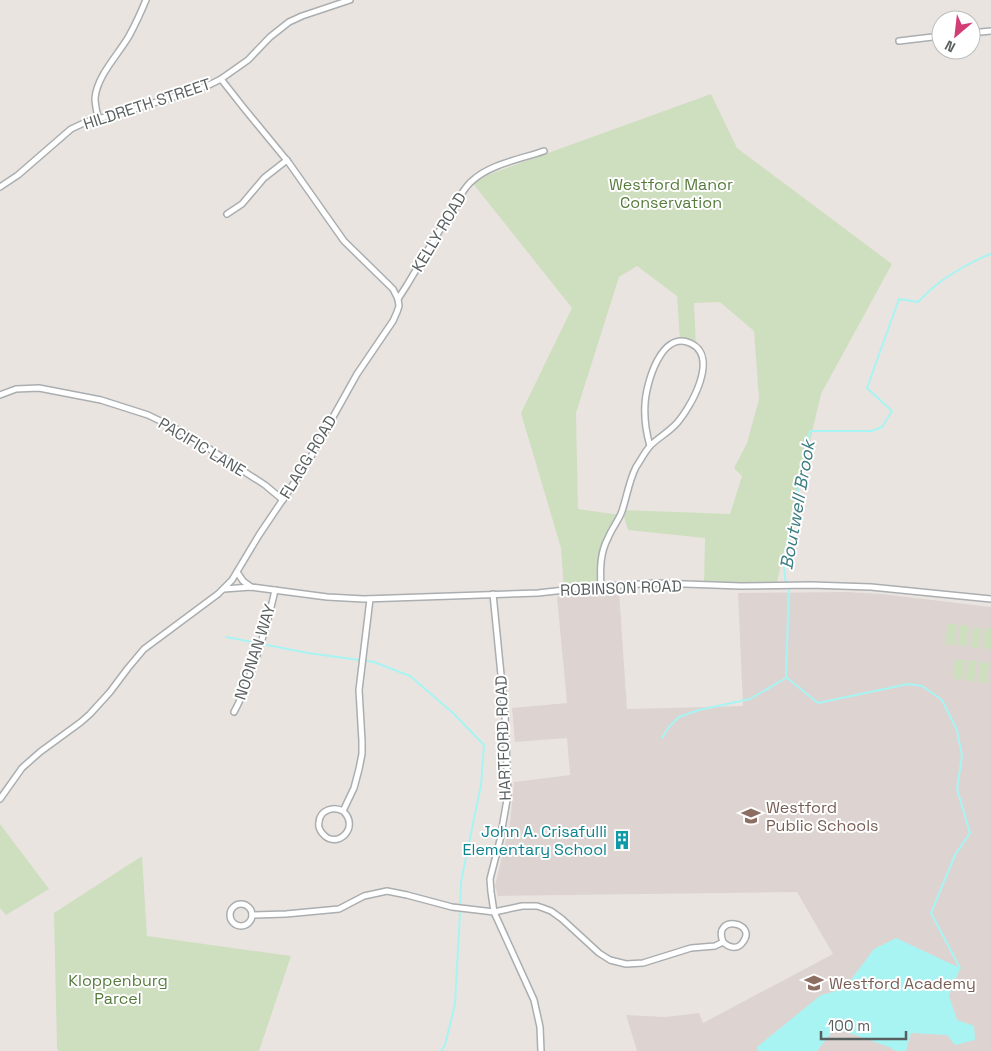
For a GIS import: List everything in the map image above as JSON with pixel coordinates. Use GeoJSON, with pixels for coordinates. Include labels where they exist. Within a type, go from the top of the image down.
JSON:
{"type":"FeatureCollection","features":[{"type":"Feature","properties":{"kind":"street"},"geometry":{"type":"LineString","coordinates":[[98,118],[95,99],[98,88],[109,65],[129,36],[146,0]]}},
{"type":"Feature","properties":{"kind":"street","name":"HILDRETH STREET"},"geometry":{"type":"LineString","coordinates":[[0,187],[18,175],[71,129],[98,118],[192,92],[209,85],[248,60],[270,36],[290,22],[302,16],[350,0]]}},
{"type":"Feature","properties":{"kind":"street"},"geometry":{"type":"LineString","coordinates":[[899,41],[931,37]]}},
{"type":"Feature","properties":{"kind":"street"},"geometry":{"type":"LineString","coordinates":[[221,79],[287,160],[337,233],[393,289],[398,299]]}},
{"type":"Feature","properties":{"kind":"street","name":"KELLY ROAD"},"geometry":{"type":"LineString","coordinates":[[398,299],[408,286],[462,193],[471,182],[480,175],[509,162],[544,151]]}},
{"type":"Feature","properties":{"kind":"street"},"geometry":{"type":"LineString","coordinates":[[227,214],[242,204],[264,178],[287,160]]}},
{"type":"Feature","properties":{"kind":"street","name":"FLAGG ROAD"},"geometry":{"type":"LineString","coordinates":[[0,799],[22,768],[90,714],[144,649],[223,589],[232,580],[258,535],[309,460],[357,374],[392,321],[399,306],[398,299]]}},
{"type":"Feature","properties":{"kind":"street"},"geometry":{"type":"LineString","coordinates":[[601,586],[600,564],[605,544],[620,515],[633,474],[650,446],[677,423],[686,411],[699,386],[703,366],[702,357],[699,350],[689,342],[680,341],[669,346],[653,370],[646,392],[644,410],[645,428],[650,446]]}},
{"type":"Feature","properties":{"kind":"street","name":"PACIFIC LANE"},"geometry":{"type":"LineString","coordinates":[[0,395],[16,389],[39,388],[101,400],[148,415],[185,433],[265,485],[282,500]]}},
{"type":"Feature","properties":{"kind":"street"},"geometry":{"type":"LineString","coordinates":[[237,572],[243,581],[251,587]]}},
{"type":"Feature","properties":{"kind":"street","name":"ROBINSON ROAD"},"geometry":{"type":"LineString","coordinates":[[223,589],[251,587],[343,598],[370,599],[538,593],[601,586],[656,584],[721,586],[811,585],[871,587],[991,599]]}},
{"type":"Feature","properties":{"kind":"street","name":"NOONAN WAY"},"geometry":{"type":"LineString","coordinates":[[234,712],[243,696],[260,647],[275,590]]}},
{"type":"Feature","properties":{"kind":"street","name":"HARTFORD ROAD"},"geometry":{"type":"LineString","coordinates":[[493,594],[504,708],[508,794],[500,840],[490,879],[494,912],[534,1000],[540,1027],[541,1051]]}},
{"type":"Feature","properties":{"kind":"street"},"geometry":{"type":"LineString","coordinates":[[343,811],[354,788],[362,753],[359,690],[370,599]]}},
{"type":"Feature","properties":{"kind":"street"},"geometry":{"type":"LineString","coordinates":[[337,808],[343,811],[349,818],[350,825],[348,831],[344,836],[338,838],[332,839],[326,836],[320,829],[320,816],[330,809],[337,808]]}},
{"type":"Feature","properties":{"kind":"street"},"geometry":{"type":"LineString","coordinates":[[252,915],[339,909],[364,896],[386,891],[452,908],[494,912],[522,906],[537,906],[551,911],[562,919],[599,953],[610,960],[626,964],[644,963],[691,948],[715,946],[723,942]]}},
{"type":"Feature","properties":{"kind":"street"},"geometry":{"type":"LineString","coordinates":[[243,904],[250,908],[252,915],[252,919],[247,925],[240,927],[231,921],[229,914],[230,910],[236,905],[243,904]]}},
{"type":"Feature","properties":{"kind":"street"},"geometry":{"type":"LineString","coordinates":[[739,924],[746,933],[743,943],[739,946],[731,947],[723,942],[721,937],[726,925],[739,924]]}},
{"type":"Feature","properties":{"kind":"shaded area","name":"Westford Public Schools"},"geometry":{"type":"Polygon","coordinates":[[[619,591],[627,709],[743,706],[738,593],[848,592],[882,594],[991,607],[991,1051],[637,1051],[626,1015],[665,1017],[699,1013],[703,1023],[833,954],[797,892],[498,896],[495,886],[510,823],[514,782],[570,775],[567,738],[515,742],[512,708],[567,703],[557,597],[619,591]]]}},
{"type":"Feature","properties":{"kind":"green space","name":"Westford Manor Conservation"},"geometry":{"type":"Polygon","coordinates":[[[711,94],[737,148],[892,264],[821,394],[776,586],[704,586],[705,538],[628,530],[622,510],[730,514],[742,476],[734,468],[747,443],[759,399],[754,331],[720,302],[694,303],[696,347],[680,341],[677,296],[637,266],[619,277],[576,413],[578,509],[620,515],[602,554],[601,586],[564,590],[561,548],[521,413],[572,308],[471,181],[711,94]]]}},
{"type":"Feature","properties":{"kind":"green space"},"geometry":{"type":"Polygon","coordinates":[[[948,623],[957,625],[955,645],[945,644],[948,623]]]}},
{"type":"Feature","properties":{"kind":"green space"},"geometry":{"type":"Polygon","coordinates":[[[960,625],[969,626],[967,646],[958,645],[960,625]]]}},
{"type":"Feature","properties":{"kind":"green space"},"geometry":{"type":"Polygon","coordinates":[[[973,627],[982,628],[979,648],[970,647],[973,627]]]}},
{"type":"Feature","properties":{"kind":"green space"},"geometry":{"type":"Polygon","coordinates":[[[985,628],[991,628],[991,649],[983,648],[985,628]]]}},
{"type":"Feature","properties":{"kind":"green space"},"geometry":{"type":"Polygon","coordinates":[[[955,659],[965,660],[962,680],[953,679],[955,659]]]}},
{"type":"Feature","properties":{"kind":"green space"},"geometry":{"type":"Polygon","coordinates":[[[968,660],[977,661],[974,682],[965,680],[968,660]]]}},
{"type":"Feature","properties":{"kind":"green space"},"geometry":{"type":"Polygon","coordinates":[[[980,662],[989,663],[987,683],[978,682],[980,662]]]}},
{"type":"Feature","properties":{"kind":"green space"},"geometry":{"type":"Polygon","coordinates":[[[0,824],[49,889],[6,915],[0,908],[0,824]]]}},
{"type":"Feature","properties":{"kind":"green space","name":"Kloppenburg Parcel"},"geometry":{"type":"Polygon","coordinates":[[[142,856],[147,936],[291,956],[259,1051],[59,1051],[57,1049],[54,913],[142,856]]]}},
{"type":"Feature","properties":{"kind":"water"},"geometry":{"type":"Polygon","coordinates":[[[896,938],[960,968],[949,996],[957,1020],[974,1026],[975,1040],[955,1045],[947,1035],[911,1033],[906,1051],[896,1051],[835,1028],[817,1051],[757,1051],[757,1047],[821,995],[844,989],[874,949],[896,938]]]}},
{"type":"Feature","properties":{"kind":"waterway","name":"Boutwell Brook"},"geometry":{"type":"LineString","coordinates":[[787,583],[784,564],[810,431],[872,431],[882,427],[892,411],[867,388],[899,299],[918,302],[947,277],[970,263],[991,254]]}},
{"type":"Feature","properties":{"kind":"waterway","name":"Boutwell Brook"},"geometry":{"type":"LineString","coordinates":[[789,587],[786,677],[818,703],[908,684],[922,686],[942,700],[957,730],[962,756],[957,789],[970,833],[955,855],[931,913],[960,968]]}},
{"type":"Feature","properties":{"kind":"waterway"},"geometry":{"type":"LineString","coordinates":[[226,637],[308,653],[374,662],[410,676],[453,713],[484,745],[481,785],[461,882],[460,904]]}},
{"type":"Feature","properties":{"kind":"waterway"},"geometry":{"type":"LineString","coordinates":[[662,738],[679,717],[699,710],[750,699],[786,678]]}},
{"type":"Feature","properties":{"kind":"waterway"},"geometry":{"type":"LineString","coordinates":[[441,1051],[445,1045],[455,1004],[460,913]]}},
{"type":"Feature","properties":{"kind":"place","name":"Westford Public Schools"},"geometry":{"type":"Point","coordinates":[751,816]}},
{"type":"Feature","properties":{"kind":"place","name":"John A. Crisafulli Elementary School"},"geometry":{"type":"Point","coordinates":[622,840]}},
{"type":"Feature","properties":{"kind":"place","name":"Westford Academy"},"geometry":{"type":"Point","coordinates":[814,983]}}]}
